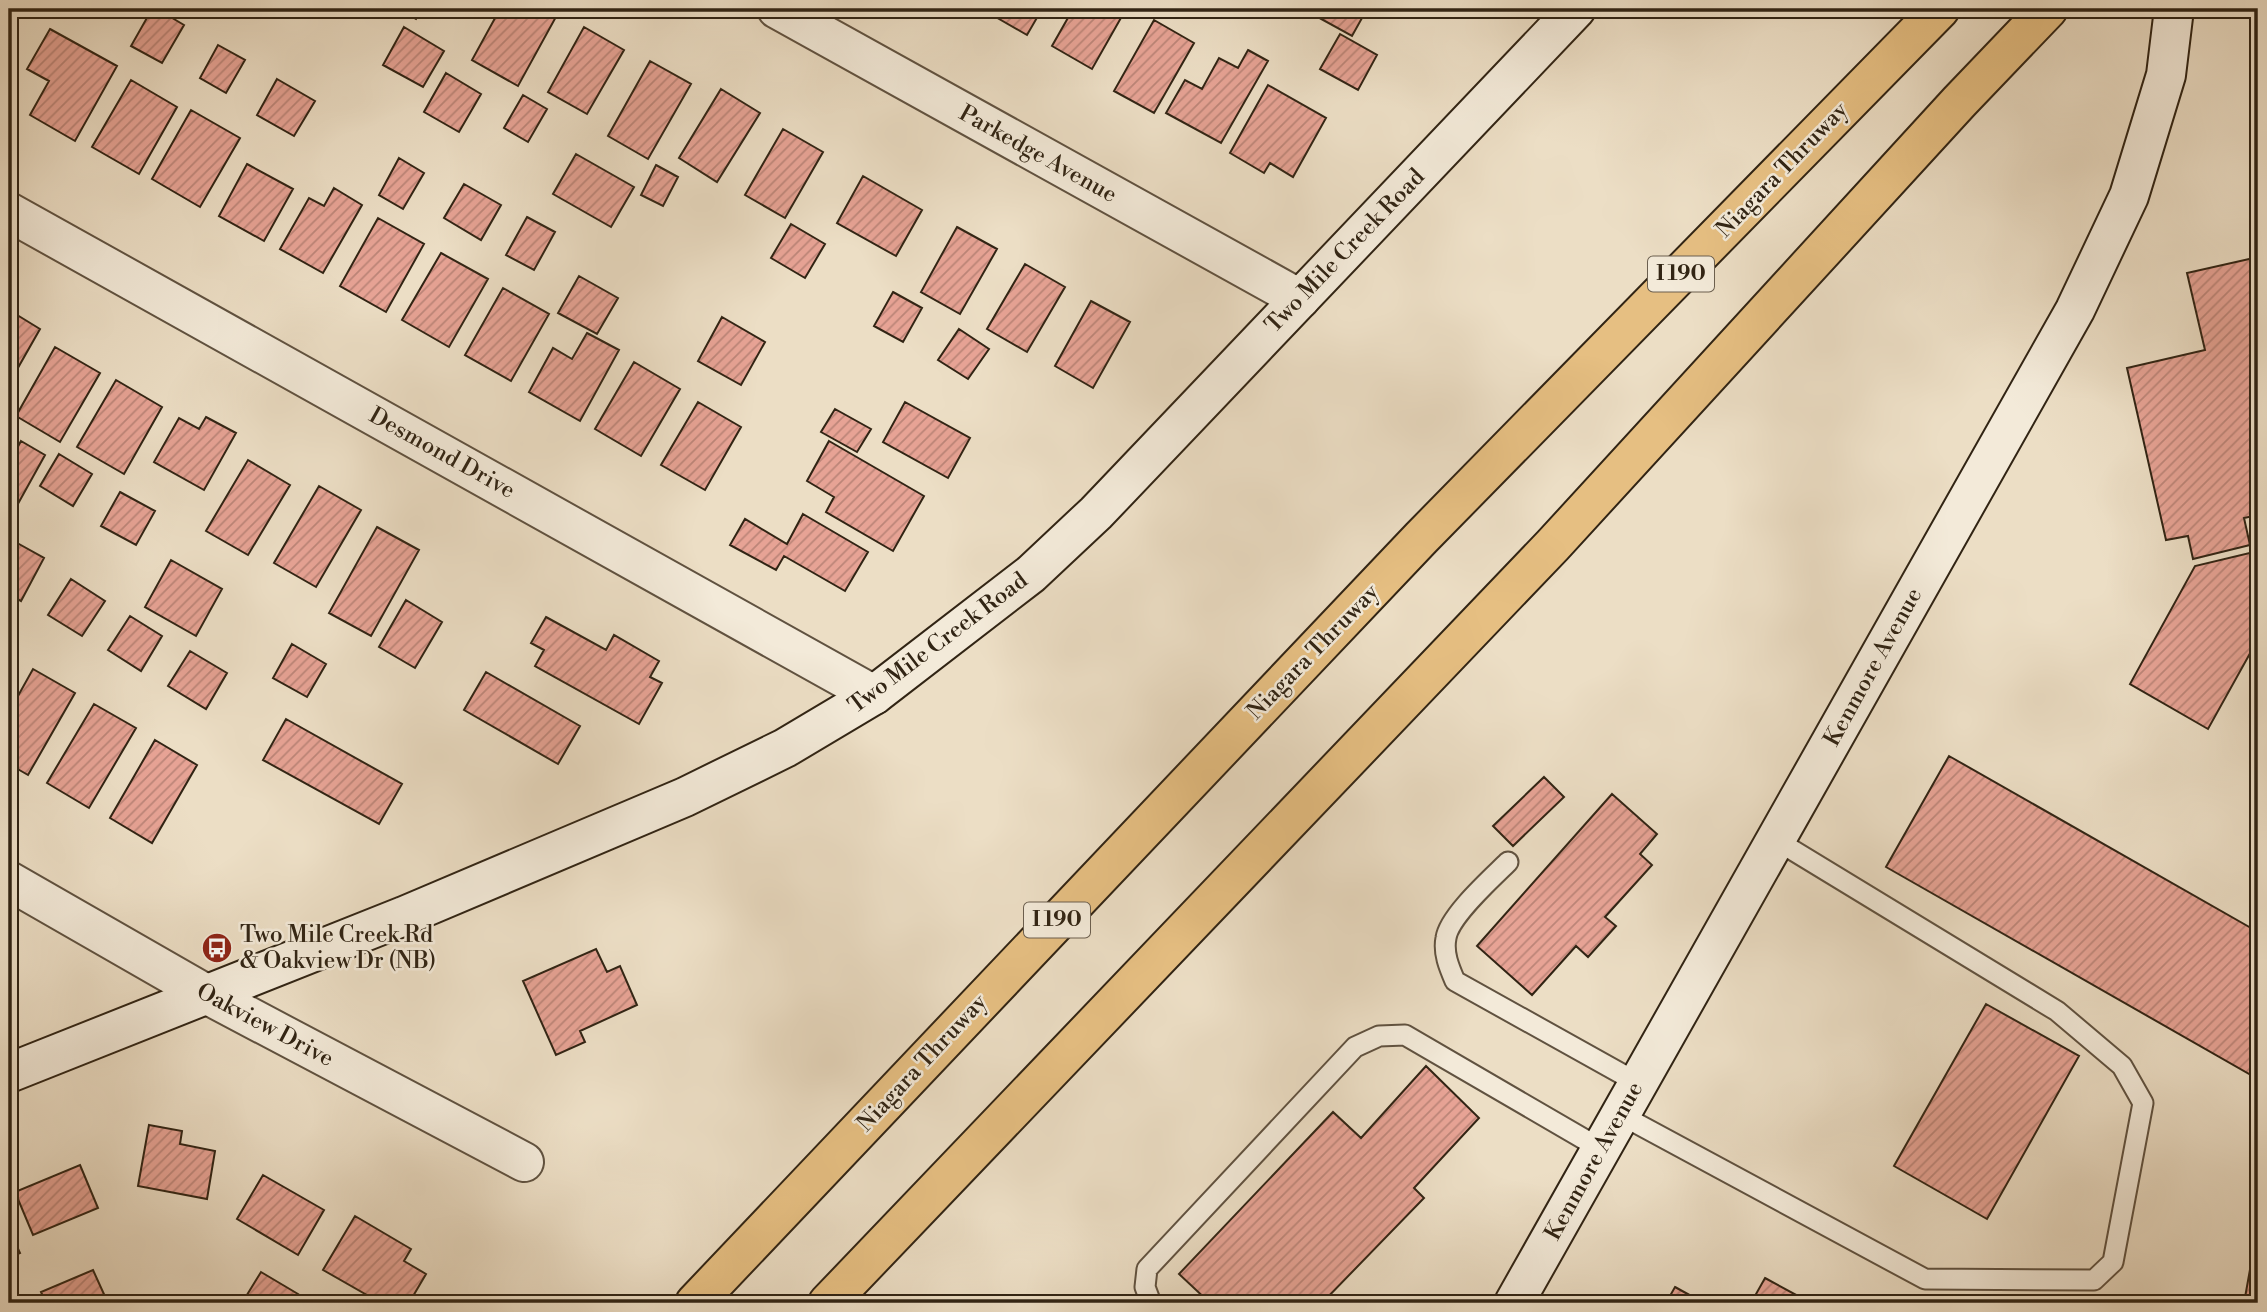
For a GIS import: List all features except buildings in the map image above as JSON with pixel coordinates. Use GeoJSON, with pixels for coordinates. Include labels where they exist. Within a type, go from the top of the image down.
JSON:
{"type":"FeatureCollection","features":[{"type":"Feature","properties":{"kind":"highway","name":"Niagara Thruway"},"geometry":{"type":"LineString","coordinates":[[695,1303],[1422,538],[1940,9]]}},
{"type":"Feature","properties":{"kind":"highway"},"geometry":{"type":"LineString","coordinates":[[828,1303],[1553,545],[1959,102],[2048,9]]}},
{"type":"Feature","properties":{"kind":"street","name":"Parkedge Avenue"},"geometry":{"type":"LineString","coordinates":[[777,9],[1300,299]]}},
{"type":"Feature","properties":{"kind":"street","name":"Two Mile Creek Road"},"geometry":{"type":"LineString","coordinates":[[9,1073],[404,916],[684,796],[785,748],[874,695],[1031,574],[1096,513],[1576,9]]}},
{"type":"Feature","properties":{"kind":"street","name":"Kenmore Avenue"},"geometry":{"type":"LineString","coordinates":[[1514,1303],[2075,310],[2129,196],[2166,75],[2174,9]]}},
{"type":"Feature","properties":{"kind":"street","name":"Desmond Drive"},"geometry":{"type":"LineString","coordinates":[[9,212],[874,695]]}},
{"type":"Feature","properties":{"kind":"street","name":"Oakview Drive"},"geometry":{"type":"LineString","coordinates":[[9,881],[205,994],[524,1162]]}},
{"type":"Feature","properties":{"kind":"lane"},"geometry":{"type":"LineString","coordinates":[[1508,862],[1459,914],[1446,937],[1446,961],[1455,981],[1629,1099],[1925,1279],[2094,1280],[2113,1262],[2143,1103],[2122,1066],[2057,1012],[1776,839]]}},
{"type":"Feature","properties":{"kind":"lane"},"geometry":{"type":"LineString","coordinates":[[1151,1303],[1145,1287],[1147,1269],[1355,1047],[1379,1036],[1405,1035],[1601,1149]]}},
{"type":"Feature","properties":{"kind":"place","name":"Two Mile Creek Rd & Oakview Dr (NB)"},"geometry":{"type":"Point","coordinates":[217,948]}}]}
